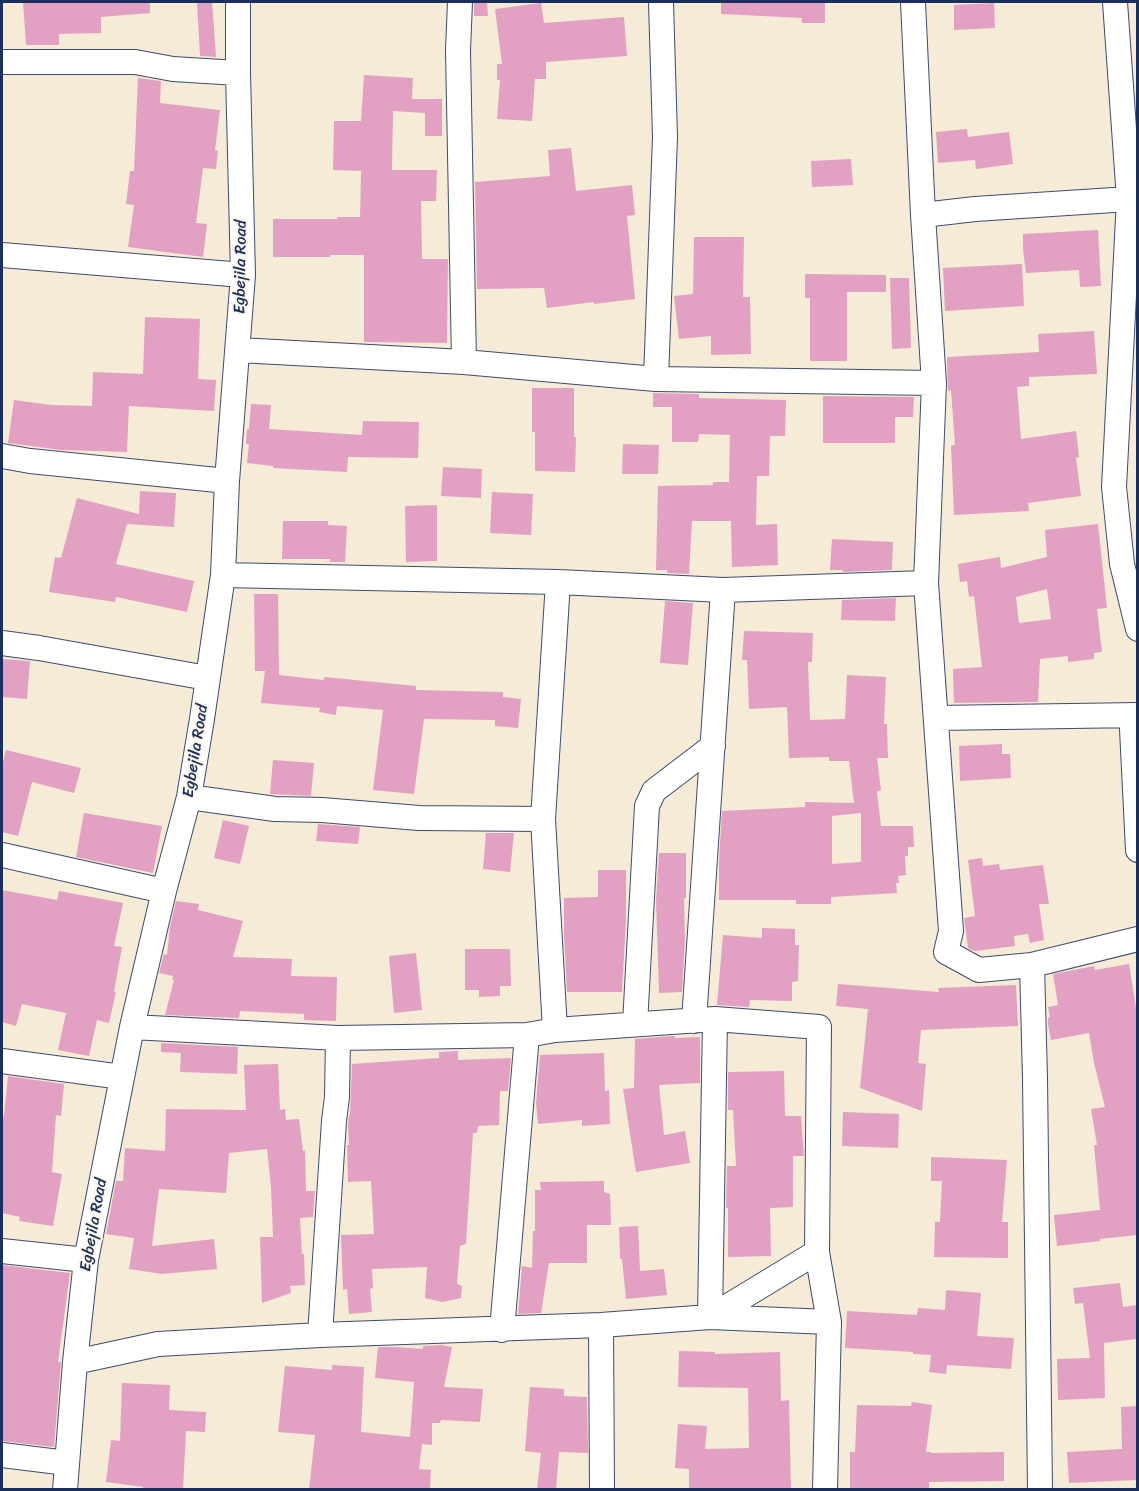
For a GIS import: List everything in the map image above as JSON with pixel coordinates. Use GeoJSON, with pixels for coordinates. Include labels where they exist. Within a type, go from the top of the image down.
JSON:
{"type":"FeatureCollection","features":[{"type":"Feature","properties":{"kind":"street","name":"Egbejila Road"},"geometry":{"type":"LineString","coordinates":[[65,1490],[86,1260],[132,1026],[189,797],[222,575],[243,275],[237,73],[238,2]]}},
{"type":"Feature","properties":{"kind":"street"},"geometry":{"type":"LineString","coordinates":[[460,2],[458,50],[464,362]]}},
{"type":"Feature","properties":{"kind":"street"},"geometry":{"type":"LineString","coordinates":[[656,379],[665,137],[661,2]]}},
{"type":"Feature","properties":{"kind":"street"},"geometry":{"type":"LineString","coordinates":[[913,2],[934,384],[926,583],[951,931],[946,952],[979,970],[1032,965],[1137,939]]}},
{"type":"Feature","properties":{"kind":"street"},"geometry":{"type":"LineString","coordinates":[[1114,2],[1128,41],[1129,199],[1114,487],[1122,564],[1137,629]]}},
{"type":"Feature","properties":{"kind":"street"},"geometry":{"type":"LineString","coordinates":[[2,62],[135,62],[173,69],[237,73]]}},
{"type":"Feature","properties":{"kind":"street"},"geometry":{"type":"LineString","coordinates":[[923,215],[975,209],[1129,199]]}},
{"type":"Feature","properties":{"kind":"street"},"geometry":{"type":"LineString","coordinates":[[2,255],[243,275]]}},
{"type":"Feature","properties":{"kind":"street"},"geometry":{"type":"LineString","coordinates":[[238,350],[464,362],[656,379],[934,384]]}},
{"type":"Feature","properties":{"kind":"street"},"geometry":{"type":"LineString","coordinates":[[2,456],[30,461],[227,481]]}},
{"type":"Feature","properties":{"kind":"street"},"geometry":{"type":"LineString","coordinates":[[222,575],[558,582],[723,590],[926,583]]}},
{"type":"Feature","properties":{"kind":"street"},"geometry":{"type":"LineString","coordinates":[[555,1030],[543,819],[558,582]]}},
{"type":"Feature","properties":{"kind":"street"},"geometry":{"type":"LineString","coordinates":[[710,1317],[705,1020],[713,746],[723,590]]}},
{"type":"Feature","properties":{"kind":"street"},"geometry":{"type":"LineString","coordinates":[[2,643],[207,678]]}},
{"type":"Feature","properties":{"kind":"street"},"geometry":{"type":"LineString","coordinates":[[936,718],[1137,715]]}},
{"type":"Feature","properties":{"kind":"street"},"geometry":{"type":"LineString","coordinates":[[1137,721],[1132,729],[1137,850]]}},
{"type":"Feature","properties":{"kind":"street"},"geometry":{"type":"LineString","coordinates":[[635,1024],[647,806],[654,791],[713,746]]}},
{"type":"Feature","properties":{"kind":"street"},"geometry":{"type":"LineString","coordinates":[[189,797],[275,809],[322,810],[419,818],[543,819]]}},
{"type":"Feature","properties":{"kind":"street"},"geometry":{"type":"LineString","coordinates":[[2,855],[164,891]]}},
{"type":"Feature","properties":{"kind":"street"},"geometry":{"type":"LineString","coordinates":[[1032,965],[1040,1490]]}},
{"type":"Feature","properties":{"kind":"street"},"geometry":{"type":"LineString","coordinates":[[132,1026],[338,1038],[527,1035],[555,1030],[705,1020],[819,1027],[817,1252],[829,1322],[825,1490]]}},
{"type":"Feature","properties":{"kind":"street"},"geometry":{"type":"LineString","coordinates":[[502,1330],[527,1035]]}},
{"type":"Feature","properties":{"kind":"street"},"geometry":{"type":"LineString","coordinates":[[320,1335],[337,1097],[338,1038]]}},
{"type":"Feature","properties":{"kind":"street"},"geometry":{"type":"LineString","coordinates":[[2,1061],[122,1077]]}},
{"type":"Feature","properties":{"kind":"street"},"geometry":{"type":"LineString","coordinates":[[2,1251],[86,1260]]}},
{"type":"Feature","properties":{"kind":"street"},"geometry":{"type":"LineString","coordinates":[[710,1317],[817,1252]]}},
{"type":"Feature","properties":{"kind":"street"},"geometry":{"type":"LineString","coordinates":[[75,1362],[158,1344],[320,1335],[601,1326],[710,1317],[829,1322]]}},
{"type":"Feature","properties":{"kind":"street"},"geometry":{"type":"LineString","coordinates":[[601,1326],[602,1490]]}},
{"type":"Feature","properties":{"kind":"street"},"geometry":{"type":"LineString","coordinates":[[2,1455],[67,1463]]}},
{"type":"Feature","properties":{"kind":"building"},"geometry":{"type":"Polygon","coordinates":[[[23,2],[150,2],[150,13],[101,17],[101,33],[59,34],[59,45],[26,45],[23,2]]]}},
{"type":"Feature","properties":{"kind":"building"},"geometry":{"type":"Polygon","coordinates":[[[197,2],[212,2],[216,57],[200,56],[197,2]]]}},
{"type":"Feature","properties":{"kind":"building"},"geometry":{"type":"Polygon","coordinates":[[[474,2],[487,2],[488,16],[474,16],[474,2]]]}},
{"type":"Feature","properties":{"kind":"building"},"geometry":{"type":"Polygon","coordinates":[[[721,2],[825,2],[825,23],[802,23],[802,18],[721,14],[721,2]]]}},
{"type":"Feature","properties":{"kind":"building"},"geometry":{"type":"Polygon","coordinates":[[[541,3],[544,23],[624,17],[627,56],[546,62],[546,79],[535,79],[532,121],[497,119],[500,80],[497,80],[497,64],[502,64],[495,9],[541,3]]]}},
{"type":"Feature","properties":{"kind":"building"},"geometry":{"type":"Polygon","coordinates":[[[994,3],[995,28],[954,30],[954,5],[994,3]]]}},
{"type":"Feature","properties":{"kind":"building"},"geometry":{"type":"Polygon","coordinates":[[[364,75],[413,78],[412,99],[442,99],[442,136],[425,136],[425,113],[393,111],[392,170],[437,170],[436,201],[421,201],[422,259],[448,259],[447,343],[364,342],[364,255],[273,257],[273,219],[360,217],[361,171],[333,170],[334,121],[361,121],[364,75]]]}},
{"type":"Feature","properties":{"kind":"building"},"geometry":{"type":"Polygon","coordinates":[[[138,78],[161,81],[160,103],[220,110],[215,150],[218,151],[216,169],[203,168],[196,223],[207,224],[203,257],[128,247],[134,205],[126,204],[130,171],[134,171],[138,78]]]}},
{"type":"Feature","properties":{"kind":"building"},"geometry":{"type":"Polygon","coordinates":[[[967,129],[968,137],[1009,132],[1013,164],[976,169],[975,160],[938,163],[936,132],[967,129]]]}},
{"type":"Feature","properties":{"kind":"building"},"geometry":{"type":"Polygon","coordinates":[[[571,148],[576,191],[632,185],[635,215],[627,216],[635,299],[547,308],[544,288],[477,289],[475,182],[550,176],[548,150],[571,148]]]}},
{"type":"Feature","properties":{"kind":"building"},"geometry":{"type":"Polygon","coordinates":[[[851,159],[853,185],[812,187],[811,161],[851,159]]]}},
{"type":"Feature","properties":{"kind":"building"},"geometry":{"type":"Polygon","coordinates":[[[1098,230],[1101,286],[1080,287],[1079,270],[1026,273],[1023,234],[1098,230]]]}},
{"type":"Feature","properties":{"kind":"building"},"geometry":{"type":"Polygon","coordinates":[[[694,237],[744,237],[743,297],[750,297],[751,354],[711,355],[711,336],[679,339],[674,296],[693,294],[694,237]]]}},
{"type":"Feature","properties":{"kind":"building"},"geometry":{"type":"Polygon","coordinates":[[[1022,264],[1024,306],[945,311],[943,268],[1022,264]]]}},
{"type":"Feature","properties":{"kind":"building"},"geometry":{"type":"Polygon","coordinates":[[[805,274],[886,275],[886,292],[847,292],[847,361],[810,361],[810,298],[805,298],[805,274]]]}},
{"type":"Feature","properties":{"kind":"building"},"geometry":{"type":"Polygon","coordinates":[[[890,278],[909,278],[911,348],[892,349],[890,278]]]}},
{"type":"Feature","properties":{"kind":"building"},"geometry":{"type":"Polygon","coordinates":[[[145,317],[200,319],[198,379],[216,380],[214,411],[129,406],[127,452],[61,450],[8,443],[14,400],[51,405],[92,406],[93,372],[143,374],[145,317]]]}},
{"type":"Feature","properties":{"kind":"building"},"geometry":{"type":"Polygon","coordinates":[[[1094,331],[1097,374],[1029,377],[1029,386],[1017,387],[1021,439],[1076,431],[1079,457],[1076,458],[1081,496],[1028,503],[1029,511],[954,515],[951,446],[955,445],[951,390],[948,391],[947,357],[1039,352],[1038,334],[1094,331]]]}},
{"type":"Feature","properties":{"kind":"building"},"geometry":{"type":"Polygon","coordinates":[[[532,388],[574,388],[575,472],[535,471],[532,388]]]}},
{"type":"Feature","properties":{"kind":"building"},"geometry":{"type":"Polygon","coordinates":[[[653,393],[699,394],[699,398],[786,400],[785,436],[770,436],[769,476],[757,476],[756,525],[777,524],[778,565],[732,567],[731,521],[692,521],[689,574],[656,570],[658,486],[713,485],[713,482],[729,482],[730,435],[699,434],[698,442],[672,442],[672,407],[653,407],[653,393]]]}},
{"type":"Feature","properties":{"kind":"building"},"geometry":{"type":"Polygon","coordinates":[[[823,396],[914,397],[913,417],[895,417],[895,443],[823,443],[823,396]]]}},
{"type":"Feature","properties":{"kind":"building"},"geometry":{"type":"Polygon","coordinates":[[[251,404],[271,405],[269,429],[362,435],[363,421],[419,422],[418,458],[348,457],[347,472],[273,468],[273,466],[247,463],[249,444],[246,444],[247,429],[249,429],[251,404]]]}},
{"type":"Feature","properties":{"kind":"building"},"geometry":{"type":"Polygon","coordinates":[[[623,444],[659,445],[658,474],[622,474],[623,444]]]}},
{"type":"Feature","properties":{"kind":"building"},"geometry":{"type":"Polygon","coordinates":[[[443,467],[482,469],[481,498],[441,496],[443,467]]]}},
{"type":"Feature","properties":{"kind":"building"},"geometry":{"type":"Polygon","coordinates":[[[140,491],[176,493],[174,527],[127,524],[116,564],[194,581],[187,612],[116,597],[115,602],[49,592],[55,557],[61,558],[77,498],[139,514],[140,491]]]}},
{"type":"Feature","properties":{"kind":"building"},"geometry":{"type":"Polygon","coordinates":[[[492,492],[533,494],[531,535],[490,533],[492,492]]]}},
{"type":"Feature","properties":{"kind":"building"},"geometry":{"type":"Polygon","coordinates":[[[437,505],[437,561],[406,562],[405,506],[437,505]]]}},
{"type":"Feature","properties":{"kind":"building"},"geometry":{"type":"Polygon","coordinates":[[[283,521],[328,521],[328,525],[347,526],[345,562],[330,562],[330,559],[282,559],[283,521]]]}},
{"type":"Feature","properties":{"kind":"building"},"geometry":{"type":"Polygon","coordinates":[[[1098,524],[1107,608],[1097,609],[1102,652],[1094,653],[1094,659],[1068,662],[1068,656],[1040,659],[1038,702],[954,703],[953,669],[982,667],[974,596],[969,597],[967,581],[960,582],[958,564],[1000,557],[1001,568],[1047,557],[1045,530],[1098,524]],[[1047,589],[1016,597],[1019,623],[1051,619],[1047,589]]]}},
{"type":"Feature","properties":{"kind":"building"},"geometry":{"type":"Polygon","coordinates":[[[832,539],[893,542],[892,570],[843,572],[843,570],[830,570],[832,539]]]}},
{"type":"Feature","properties":{"kind":"building"},"geometry":{"type":"Polygon","coordinates":[[[254,594],[278,594],[279,675],[416,686],[416,690],[503,692],[503,697],[521,699],[518,728],[495,726],[495,720],[424,719],[414,794],[373,790],[383,710],[337,706],[336,715],[319,712],[320,708],[261,703],[265,671],[255,671],[254,594]]]}},
{"type":"Feature","properties":{"kind":"building"},"geometry":{"type":"Polygon","coordinates":[[[896,598],[895,621],[841,620],[842,600],[896,598]]]}},
{"type":"Feature","properties":{"kind":"building"},"geometry":{"type":"Polygon","coordinates":[[[665,601],[693,603],[688,665],[660,663],[665,601]]]}},
{"type":"Feature","properties":{"kind":"building"},"geometry":{"type":"Polygon","coordinates":[[[744,631],[813,633],[812,662],[808,662],[810,720],[845,719],[847,675],[886,677],[884,724],[887,724],[888,758],[877,758],[881,790],[877,792],[881,826],[913,826],[914,847],[908,847],[908,856],[905,856],[906,875],[898,876],[897,893],[831,897],[831,904],[796,904],[796,900],[719,900],[722,811],[805,807],[805,802],[854,803],[849,761],[829,761],[829,757],[789,758],[787,707],[749,709],[747,660],[742,660],[744,631]],[[861,813],[832,816],[832,864],[861,862],[861,813]]]}},
{"type":"Feature","properties":{"kind":"building"},"geometry":{"type":"Polygon","coordinates":[[[2,659],[30,661],[27,699],[2,697],[2,659]]]}},
{"type":"Feature","properties":{"kind":"building"},"geometry":{"type":"Polygon","coordinates":[[[1002,744],[1002,754],[1010,754],[1011,778],[960,781],[959,746],[1002,744]]]}},
{"type":"Feature","properties":{"kind":"building"},"geometry":{"type":"Polygon","coordinates":[[[6,750],[81,768],[74,793],[32,782],[18,836],[2,832],[2,766],[6,750]]]}},
{"type":"Feature","properties":{"kind":"building"},"geometry":{"type":"Polygon","coordinates":[[[273,760],[314,763],[311,796],[270,794],[273,760]]]}},
{"type":"Feature","properties":{"kind":"building"},"geometry":{"type":"Polygon","coordinates":[[[84,813],[162,826],[153,873],[76,857],[84,813]]]}},
{"type":"Feature","properties":{"kind":"building"},"geometry":{"type":"Polygon","coordinates":[[[223,820],[249,826],[240,864],[214,858],[223,820]]]}},
{"type":"Feature","properties":{"kind":"building"},"geometry":{"type":"Polygon","coordinates":[[[318,824],[360,827],[358,844],[316,841],[318,824]]]}},
{"type":"Feature","properties":{"kind":"building"},"geometry":{"type":"Polygon","coordinates":[[[486,833],[514,833],[510,872],[483,869],[486,833]]]}},
{"type":"Feature","properties":{"kind":"building"},"geometry":{"type":"Polygon","coordinates":[[[659,853],[686,853],[682,992],[659,993],[656,901],[659,853]]]}},
{"type":"Feature","properties":{"kind":"building"},"geometry":{"type":"Polygon","coordinates":[[[982,858],[983,866],[999,864],[1000,870],[1043,865],[1049,904],[1039,904],[1044,940],[1030,943],[1028,934],[1014,936],[1015,946],[975,951],[968,948],[964,918],[975,916],[968,860],[982,858]]]}},
{"type":"Feature","properties":{"kind":"building"},"geometry":{"type":"Polygon","coordinates":[[[598,870],[626,870],[622,992],[567,992],[564,898],[598,897],[598,870]]]}},
{"type":"Feature","properties":{"kind":"building"},"geometry":{"type":"Polygon","coordinates":[[[2,890],[57,900],[59,891],[123,903],[114,946],[122,947],[114,992],[116,992],[109,1023],[97,1020],[89,1056],[58,1050],[66,1013],[22,1004],[16,1026],[2,1022],[2,890]]]}},
{"type":"Feature","properties":{"kind":"building"},"geometry":{"type":"Polygon","coordinates":[[[176,901],[199,904],[198,910],[243,921],[233,957],[292,959],[291,976],[337,977],[336,1021],[304,1020],[304,1014],[240,1011],[239,1018],[165,1015],[174,980],[173,976],[159,973],[164,954],[167,955],[176,901]]]}},
{"type":"Feature","properties":{"kind":"building"},"geometry":{"type":"Polygon","coordinates":[[[762,928],[795,929],[795,945],[799,945],[798,981],[792,982],[792,1001],[750,1000],[749,1007],[717,1005],[723,935],[762,938],[762,928]]]}},
{"type":"Feature","properties":{"kind":"building"},"geometry":{"type":"Polygon","coordinates":[[[465,949],[510,949],[511,986],[500,986],[500,996],[479,997],[479,990],[465,990],[465,949]]]}},
{"type":"Feature","properties":{"kind":"building"},"geometry":{"type":"Polygon","coordinates":[[[416,953],[422,1010],[394,1013],[389,956],[416,953]]]}},
{"type":"Feature","properties":{"kind":"building"},"geometry":{"type":"Polygon","coordinates":[[[1129,964],[1137,1014],[1137,1235],[1057,1246],[1054,1215],[1100,1210],[1094,1145],[1097,1145],[1091,1109],[1105,1107],[1089,1033],[1051,1040],[1048,1007],[1058,1005],[1053,974],[1094,966],[1095,970],[1129,964]]]}},
{"type":"Feature","properties":{"kind":"building"},"geometry":{"type":"Polygon","coordinates":[[[838,984],[939,992],[938,988],[1016,985],[1018,1026],[921,1030],[918,1063],[926,1064],[922,1111],[860,1088],[868,1009],[836,1006],[838,984]]]}},
{"type":"Feature","properties":{"kind":"building"},"geometry":{"type":"Polygon","coordinates":[[[675,1036],[675,1038],[700,1037],[700,1083],[659,1085],[664,1135],[685,1131],[690,1163],[636,1172],[623,1089],[634,1088],[635,1039],[675,1036]]]}},
{"type":"Feature","properties":{"kind":"building"},"geometry":{"type":"Polygon","coordinates":[[[161,1043],[238,1047],[237,1074],[180,1072],[181,1053],[161,1052],[161,1043]]]}},
{"type":"Feature","properties":{"kind":"building"},"geometry":{"type":"Polygon","coordinates":[[[458,1051],[458,1060],[511,1058],[508,1091],[500,1091],[499,1125],[478,1126],[477,1133],[473,1133],[466,1244],[460,1246],[457,1284],[462,1286],[461,1298],[442,1302],[425,1298],[427,1267],[372,1269],[373,1288],[370,1289],[372,1312],[349,1314],[347,1289],[343,1290],[341,1235],[374,1234],[371,1181],[348,1182],[347,1145],[349,1145],[352,1064],[439,1058],[439,1052],[458,1051]]]}},
{"type":"Feature","properties":{"kind":"building"},"geometry":{"type":"Polygon","coordinates":[[[604,1053],[605,1091],[609,1090],[610,1124],[582,1126],[582,1120],[538,1124],[536,1103],[540,1055],[604,1053]]]}},
{"type":"Feature","properties":{"kind":"building"},"geometry":{"type":"Polygon","coordinates":[[[278,1064],[280,1110],[285,1109],[286,1120],[299,1119],[303,1151],[305,1150],[306,1191],[315,1191],[313,1217],[300,1218],[305,1285],[290,1286],[291,1293],[262,1303],[260,1237],[273,1237],[267,1149],[229,1153],[226,1193],[159,1189],[152,1246],[214,1239],[217,1269],[162,1274],[129,1269],[134,1238],[106,1234],[116,1181],[123,1181],[125,1148],[165,1151],[166,1109],[246,1110],[244,1065],[278,1064]]]}},
{"type":"Feature","properties":{"kind":"building"},"geometry":{"type":"Polygon","coordinates":[[[784,1071],[785,1116],[801,1116],[804,1156],[793,1156],[793,1207],[770,1208],[771,1256],[728,1257],[727,1166],[736,1166],[733,1110],[728,1110],[728,1072],[784,1071]]]}},
{"type":"Feature","properties":{"kind":"building"},"geometry":{"type":"Polygon","coordinates":[[[8,1076],[64,1084],[61,1116],[56,1115],[52,1172],[62,1174],[53,1226],[19,1221],[20,1217],[2,1213],[2,1116],[4,1116],[8,1076]]]}},
{"type":"Feature","properties":{"kind":"building"},"geometry":{"type":"Polygon","coordinates":[[[843,1112],[899,1114],[898,1148],[842,1146],[843,1112]]]}},
{"type":"Feature","properties":{"kind":"building"},"geometry":{"type":"Polygon","coordinates":[[[931,1157],[1007,1160],[1002,1222],[1008,1222],[1008,1258],[934,1257],[935,1222],[940,1222],[942,1181],[931,1181],[931,1157]]]}},
{"type":"Feature","properties":{"kind":"building"},"geometry":{"type":"Polygon","coordinates":[[[604,1181],[604,1192],[610,1194],[611,1225],[587,1225],[587,1263],[549,1263],[541,1313],[518,1314],[522,1266],[532,1268],[535,1190],[541,1190],[540,1182],[604,1181]]]}},
{"type":"Feature","properties":{"kind":"building"},"geometry":{"type":"Polygon","coordinates":[[[638,1226],[640,1271],[664,1269],[667,1295],[626,1299],[622,1259],[620,1259],[619,1227],[638,1226]]]}},
{"type":"Feature","properties":{"kind":"building"},"geometry":{"type":"Polygon","coordinates":[[[2,1265],[70,1273],[58,1362],[61,1362],[54,1447],[2,1441],[2,1265]]]}},
{"type":"Feature","properties":{"kind":"building"},"geometry":{"type":"Polygon","coordinates":[[[1120,1283],[1123,1307],[1137,1305],[1137,1339],[1104,1343],[1105,1398],[1058,1400],[1057,1359],[1090,1358],[1083,1303],[1075,1304],[1073,1288],[1120,1283]]]}},
{"type":"Feature","properties":{"kind":"building"},"geometry":{"type":"Polygon","coordinates":[[[946,1290],[981,1293],[977,1336],[1014,1338],[1011,1369],[947,1365],[946,1374],[929,1372],[931,1355],[845,1348],[847,1311],[917,1315],[918,1308],[945,1310],[946,1290]]]}},
{"type":"Feature","properties":{"kind":"building"},"geometry":{"type":"Polygon","coordinates":[[[423,1346],[452,1347],[444,1387],[483,1389],[480,1422],[441,1420],[440,1423],[432,1423],[432,1445],[422,1444],[419,1469],[431,1470],[430,1490],[309,1490],[315,1435],[278,1432],[285,1366],[332,1370],[332,1365],[364,1367],[361,1432],[410,1437],[414,1382],[375,1378],[378,1347],[423,1349],[423,1346]]]}},
{"type":"Feature","properties":{"kind":"building"},"geometry":{"type":"Polygon","coordinates":[[[679,1351],[715,1352],[715,1354],[780,1352],[781,1401],[789,1400],[791,1490],[689,1490],[689,1469],[675,1468],[678,1424],[707,1426],[705,1449],[749,1448],[748,1388],[678,1387],[679,1351]]]}},
{"type":"Feature","properties":{"kind":"building"},"geometry":{"type":"Polygon","coordinates":[[[122,1383],[170,1385],[169,1410],[206,1412],[205,1432],[186,1431],[183,1490],[143,1490],[143,1487],[106,1482],[111,1440],[120,1441],[122,1383]]]}},
{"type":"Feature","properties":{"kind":"building"},"geometry":{"type":"Polygon","coordinates":[[[530,1387],[564,1389],[564,1396],[587,1397],[588,1453],[559,1452],[556,1490],[537,1490],[541,1453],[525,1451],[530,1387]]]}},
{"type":"Feature","properties":{"kind":"building"},"geometry":{"type":"Polygon","coordinates":[[[912,1402],[932,1405],[926,1452],[1004,1452],[1004,1481],[929,1482],[929,1490],[850,1490],[850,1452],[855,1452],[857,1405],[911,1406],[912,1402]]]}},
{"type":"Feature","properties":{"kind":"building"},"geometry":{"type":"Polygon","coordinates":[[[1137,1406],[1137,1480],[1069,1483],[1067,1452],[1122,1449],[1121,1407],[1137,1406]]]}}]}
